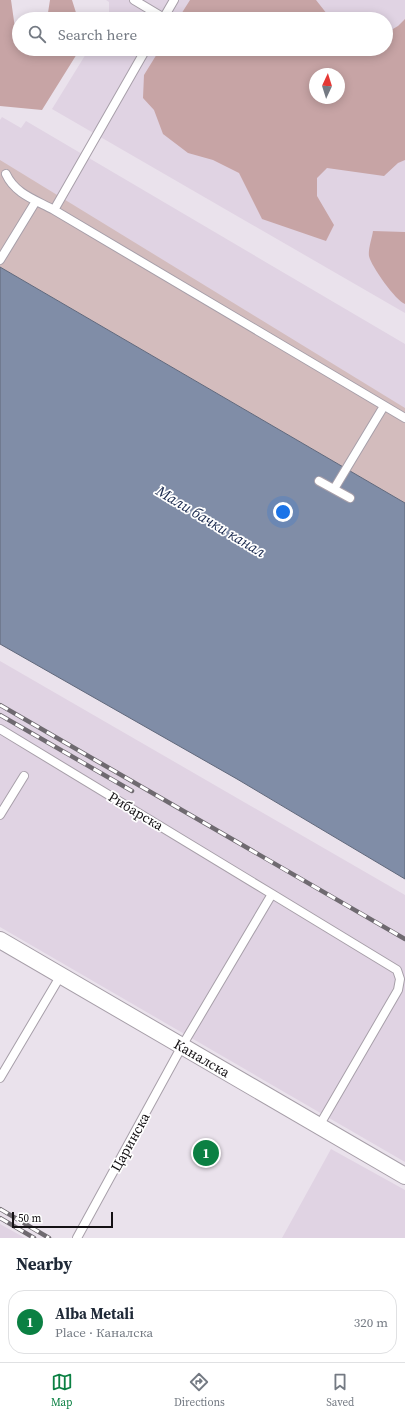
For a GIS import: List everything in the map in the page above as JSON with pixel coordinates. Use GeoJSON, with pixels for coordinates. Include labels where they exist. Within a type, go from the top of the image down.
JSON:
{"type":"FeatureCollection","features":[{"type":"Feature","properties":{"kind":"street","name":"Каналска"},"geometry":{"type":"LineString","coordinates":[[0,940],[405,1176]]}},
{"type":"Feature","properties":{"kind":"lane"},"geometry":{"type":"LineString","coordinates":[[134,0],[154,12]]}},
{"type":"Feature","properties":{"kind":"lane"},"geometry":{"type":"LineString","coordinates":[[167,12],[174,0]]}},
{"type":"Feature","properties":{"kind":"lane"},"geometry":{"type":"LineString","coordinates":[[54,210],[142,56]]}},
{"type":"Feature","properties":{"kind":"lane"},"geometry":{"type":"LineString","coordinates":[[6,174],[10,182],[18,190],[405,418]]}},
{"type":"Feature","properties":{"kind":"lane"},"geometry":{"type":"LineString","coordinates":[[0,260],[36,201]]}},
{"type":"Feature","properties":{"kind":"lane"},"geometry":{"type":"LineString","coordinates":[[334,489],[384,406]]}},
{"type":"Feature","properties":{"kind":"lane"},"geometry":{"type":"LineString","coordinates":[[319,481],[350,498]]}},
{"type":"Feature","properties":{"kind":"lane","name":"Рибарска"},"geometry":{"type":"LineString","coordinates":[[0,729],[397,970],[400,979],[398,990],[319,1126]]}},
{"type":"Feature","properties":{"kind":"lane"},"geometry":{"type":"LineString","coordinates":[[0,815],[24,776]]}},
{"type":"Feature","properties":{"kind":"lane","name":"Царинска"},"geometry":{"type":"LineString","coordinates":[[77,1238],[182,1046],[272,894]]}},
{"type":"Feature","properties":{"kind":"lane"},"geometry":{"type":"LineString","coordinates":[[0,1078],[61,975]]}},
{"type":"Feature","properties":{"kind":"shaded area"},"geometry":{"type":"Polygon","coordinates":[[[0,0],[11,0],[13,12],[12,56],[76,56],[42,110],[0,106],[0,0]]]}},
{"type":"Feature","properties":{"kind":"shaded area"},"geometry":{"type":"Polygon","coordinates":[[[50,0],[72,0],[76,12],[48,12],[50,0]]]}},
{"type":"Feature","properties":{"kind":"shaded area"},"geometry":{"type":"Polygon","coordinates":[[[106,0],[405,0],[405,313],[52,109],[85,56],[393,56],[393,12],[109,12],[109,2],[106,0]]]}},
{"type":"Feature","properties":{"kind":"shaded area"},"geometry":{"type":"Polygon","coordinates":[[[190,0],[316,0],[325,12],[182,12],[190,0]]]}},
{"type":"Feature","properties":{"kind":"shaded area"},"geometry":{"type":"Polygon","coordinates":[[[405,19],[405,160],[398,163],[384,176],[327,168],[317,178],[317,196],[334,225],[326,241],[262,219],[239,173],[213,160],[188,153],[163,134],[154,110],[143,98],[144,75],[156,56],[393,56],[393,29],[405,19]]]}},
{"type":"Feature","properties":{"kind":"shaded area"},"geometry":{"type":"Polygon","coordinates":[[[2,117],[21,128],[26,121],[405,344],[405,419],[0,198],[0,120],[2,117]]]}},
{"type":"Feature","properties":{"kind":"shaded area"},"geometry":{"type":"Polygon","coordinates":[[[0,160],[405,408],[405,503],[0,267],[0,160]]]}},
{"type":"Feature","properties":{"kind":"shaded area"},"geometry":{"type":"Polygon","coordinates":[[[373,231],[405,232],[405,304],[390,290],[371,261],[369,250],[373,231]]]}},
{"type":"Feature","properties":{"kind":"shaded area"},"geometry":{"type":"Polygon","coordinates":[[[0,661],[405,895],[405,1162],[0,927],[0,661]]]}},
{"type":"Feature","properties":{"kind":"shaded area"},"geometry":{"type":"Polygon","coordinates":[[[331,1149],[405,1190],[405,1238],[282,1238],[331,1149]]]}},
{"type":"Feature","properties":{"kind":"shaded area"},"geometry":{"type":"Polygon","coordinates":[[[0,1224],[25,1238],[0,1238],[0,1224]]]}},
{"type":"Feature","properties":{"kind":"water","name":"Мали бачки канал"},"geometry":{"type":"Polygon","coordinates":[[[0,267],[405,503],[405,879],[237,779],[0,644],[0,267]]]}},
{"type":"Feature","properties":{"kind":"railway"},"geometry":{"type":"LineString","coordinates":[[0,705],[405,939]]}},
{"type":"Feature","properties":{"kind":"railway"},"geometry":{"type":"LineString","coordinates":[[0,715],[132,791]]}},
{"type":"Feature","properties":{"kind":"railway"},"geometry":{"type":"LineString","coordinates":[[0,1209],[49,1238]]}},
{"type":"Feature","properties":{"kind":"railway"},"geometry":{"type":"LineString","coordinates":[[0,1218],[34,1238]]}},
{"type":"Feature","properties":{"kind":"place","name":"Alba Metali"},"geometry":{"type":"Point","coordinates":[206,1153]}}]}
